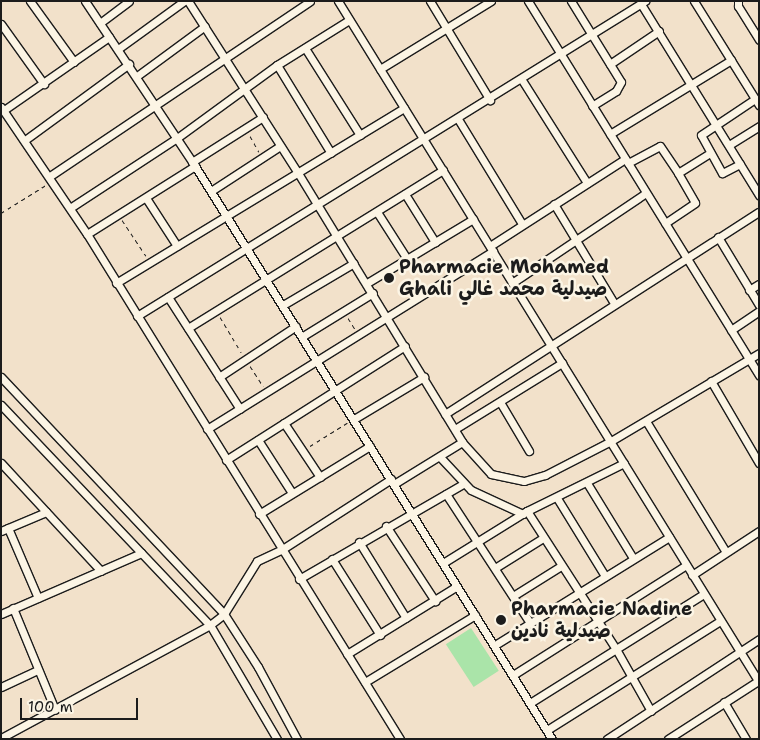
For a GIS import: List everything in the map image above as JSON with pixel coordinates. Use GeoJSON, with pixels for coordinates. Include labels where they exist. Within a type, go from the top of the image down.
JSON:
{"type":"FeatureCollection","features":[{"type":"Feature","properties":{"kind":"street"},"geometry":{"type":"LineString","coordinates":[[30,1],[74,62]]}},
{"type":"Feature","properties":{"kind":"street"},"geometry":{"type":"LineString","coordinates":[[85,1],[155,103],[303,336],[552,739]]}},
{"type":"Feature","properties":{"kind":"street"},"geometry":{"type":"LineString","coordinates":[[100,23],[129,1]]}},
{"type":"Feature","properties":{"kind":"street"},"geometry":{"type":"LineString","coordinates":[[118,49],[186,1],[225,56],[367,283],[462,442],[491,474],[524,481],[545,475],[611,441],[759,353]]}},
{"type":"Feature","properties":{"kind":"street"},"geometry":{"type":"LineString","coordinates":[[51,179],[155,103],[310,1]]}},
{"type":"Feature","properties":{"kind":"street"},"geometry":{"type":"LineString","coordinates":[[338,1],[758,681],[668,739]]}},
{"type":"Feature","properties":{"kind":"street"},"geometry":{"type":"LineString","coordinates":[[430,1],[490,100]]}},
{"type":"Feature","properties":{"kind":"street"},"geometry":{"type":"LineString","coordinates":[[380,69],[446,28],[480,4],[491,1]]}},
{"type":"Feature","properties":{"kind":"street"},"geometry":{"type":"LineString","coordinates":[[528,1],[759,376]]}},
{"type":"Feature","properties":{"kind":"street"},"geometry":{"type":"LineString","coordinates":[[571,1],[621,85],[592,106]]}},
{"type":"Feature","properties":{"kind":"street"},"geometry":{"type":"LineString","coordinates":[[694,1],[757,102],[716,123],[702,133],[710,153],[724,173],[740,164]]}},
{"type":"Feature","properties":{"kind":"street"},"geometry":{"type":"LineString","coordinates":[[738,1],[738,6],[759,40]]}},
{"type":"Feature","properties":{"kind":"street"},"geometry":{"type":"LineString","coordinates":[[137,316],[561,56],[643,2],[759,195]]}},
{"type":"Feature","properties":{"kind":"street"},"geometry":{"type":"LineString","coordinates":[[70,208],[177,138],[277,65],[349,20]]}},
{"type":"Feature","properties":{"kind":"street"},"geometry":{"type":"LineString","coordinates":[[1,24],[44,84]]}},
{"type":"Feature","properties":{"kind":"street"},"geometry":{"type":"LineString","coordinates":[[137,76],[205,26]]}},
{"type":"Feature","properties":{"kind":"street"},"geometry":{"type":"LineString","coordinates":[[610,64],[659,31]]}},
{"type":"Feature","properties":{"kind":"street"},"geometry":{"type":"LineString","coordinates":[[110,37],[44,84],[2,109],[25,140],[87,234],[281,550],[366,682],[400,739]]}},
{"type":"Feature","properties":{"kind":"street"},"geometry":{"type":"LineString","coordinates":[[305,48],[360,135]]}},
{"type":"Feature","properties":{"kind":"street"},"geometry":{"type":"LineString","coordinates":[[610,134],[731,60]]}},
{"type":"Feature","properties":{"kind":"street"},"geometry":{"type":"LineString","coordinates":[[25,140],[128,64]]}},
{"type":"Feature","properties":{"kind":"street"},"geometry":{"type":"LineString","coordinates":[[277,65],[331,153]]}},
{"type":"Feature","properties":{"kind":"street"},"geometry":{"type":"LineString","coordinates":[[522,80],[587,183]]}},
{"type":"Feature","properties":{"kind":"street"},"geometry":{"type":"LineString","coordinates":[[116,283],[404,108]]}},
{"type":"Feature","properties":{"kind":"street"},"geometry":{"type":"LineString","coordinates":[[87,234],[146,198],[263,117]]}},
{"type":"Feature","properties":{"kind":"street"},"geometry":{"type":"LineString","coordinates":[[458,119],[522,224]]}},
{"type":"Feature","properties":{"kind":"street"},"geometry":{"type":"LineString","coordinates":[[729,145],[759,126]]}},
{"type":"Feature","properties":{"kind":"street"},"geometry":{"type":"LineString","coordinates":[[211,191],[280,146]]}},
{"type":"Feature","properties":{"kind":"street"},"geometry":{"type":"LineString","coordinates":[[207,429],[491,249],[522,224],[587,183],[626,161],[660,146],[695,203],[665,223]]}},
{"type":"Feature","properties":{"kind":"street"},"geometry":{"type":"LineString","coordinates":[[678,173],[710,153]]}},
{"type":"Feature","properties":{"kind":"street"},"geometry":{"type":"LineString","coordinates":[[188,328],[443,170]]}},
{"type":"Feature","properties":{"kind":"street"},"geometry":{"type":"LineString","coordinates":[[512,283],[646,193]]}},
{"type":"Feature","properties":{"kind":"street"},"geometry":{"type":"LineString","coordinates":[[405,194],[435,242]]}},
{"type":"Feature","properties":{"kind":"street"},"geometry":{"type":"LineString","coordinates":[[146,198],[177,246]]}},
{"type":"Feature","properties":{"kind":"street"},"geometry":{"type":"LineString","coordinates":[[554,204],[614,303]]}},
{"type":"Feature","properties":{"kind":"street"},"geometry":{"type":"LineString","coordinates":[[377,212],[407,259]]}},
{"type":"Feature","properties":{"kind":"street"},"geometry":{"type":"LineString","coordinates":[[445,414],[685,257],[759,212]]}},
{"type":"Feature","properties":{"kind":"street"},"geometry":{"type":"LineString","coordinates":[[367,283],[473,219]]}},
{"type":"Feature","properties":{"kind":"street"},"geometry":{"type":"LineString","coordinates":[[718,237],[759,305]]}},
{"type":"Feature","properties":{"kind":"street"},"geometry":{"type":"LineString","coordinates":[[283,306],[354,263]]}},
{"type":"Feature","properties":{"kind":"street"},"geometry":{"type":"LineString","coordinates":[[750,290],[759,284]]}},
{"type":"Feature","properties":{"kind":"street"},"geometry":{"type":"LineString","coordinates":[[303,336],[373,293]]}},
{"type":"Feature","properties":{"kind":"street"},"geometry":{"type":"LineString","coordinates":[[168,297],[240,409]]}},
{"type":"Feature","properties":{"kind":"street"},"geometry":{"type":"LineString","coordinates":[[731,330],[759,311]]}},
{"type":"Feature","properties":{"kind":"street"},"geometry":{"type":"LineString","coordinates":[[219,377],[296,326]]}},
{"type":"Feature","properties":{"kind":"street"},"geometry":{"type":"LineString","coordinates":[[226,460],[405,346]]}},
{"type":"Feature","properties":{"kind":"street"},"geometry":{"type":"LineString","coordinates":[[455,430],[562,363]]}},
{"type":"Feature","properties":{"kind":"street"},"geometry":{"type":"LineString","coordinates":[[1,377],[224,614],[254,660],[297,739]]}},
{"type":"Feature","properties":{"kind":"street"},"geometry":{"type":"LineString","coordinates":[[354,419],[424,377]]}},
{"type":"Feature","properties":{"kind":"street"},"geometry":{"type":"LineString","coordinates":[[711,381],[759,463]]}},
{"type":"Feature","properties":{"kind":"street"},"geometry":{"type":"LineString","coordinates":[[500,402],[529,451]]}},
{"type":"Feature","properties":{"kind":"street"},"geometry":{"type":"LineString","coordinates":[[1,405],[210,625],[277,739]]}},
{"type":"Feature","properties":{"kind":"street"},"geometry":{"type":"LineString","coordinates":[[646,421],[726,552]]}},
{"type":"Feature","properties":{"kind":"street"},"geometry":{"type":"LineString","coordinates":[[284,423],[320,476]]}},
{"type":"Feature","properties":{"kind":"street"},"geometry":{"type":"LineString","coordinates":[[258,440],[292,493]]}},
{"type":"Feature","properties":{"kind":"street"},"geometry":{"type":"LineString","coordinates":[[1,738],[210,625],[224,614],[257,561],[281,550],[392,482],[440,457],[462,442]]}},
{"type":"Feature","properties":{"kind":"street"},"geometry":{"type":"LineString","coordinates":[[259,514],[370,446]]}},
{"type":"Feature","properties":{"kind":"street"},"geometry":{"type":"LineString","coordinates":[[440,457],[463,484],[479,495],[525,512],[578,593],[599,621],[651,711]]}},
{"type":"Feature","properties":{"kind":"street"},"geometry":{"type":"LineString","coordinates":[[1,463],[101,571]]}},
{"type":"Feature","properties":{"kind":"street"},"geometry":{"type":"LineString","coordinates":[[443,563],[525,512],[557,498],[624,463]]}},
{"type":"Feature","properties":{"kind":"street"},"geometry":{"type":"LineString","coordinates":[[587,483],[633,558]]}},
{"type":"Feature","properties":{"kind":"street"},"geometry":{"type":"LineString","coordinates":[[299,579],[386,526],[463,484]]}},
{"type":"Feature","properties":{"kind":"street"},"geometry":{"type":"LineString","coordinates":[[446,494],[530,623]]}},
{"type":"Feature","properties":{"kind":"street"},"geometry":{"type":"LineString","coordinates":[[557,498],[605,576]]}},
{"type":"Feature","properties":{"kind":"street"},"geometry":{"type":"LineString","coordinates":[[38,598],[5,530],[46,512]]}},
{"type":"Feature","properties":{"kind":"street"},"geometry":{"type":"LineString","coordinates":[[386,526],[435,601]]}},
{"type":"Feature","properties":{"kind":"street"},"geometry":{"type":"LineString","coordinates":[[692,575],[758,532]]}},
{"type":"Feature","properties":{"kind":"street"},"geometry":{"type":"LineString","coordinates":[[494,645],[669,537]]}},
{"type":"Feature","properties":{"kind":"street"},"geometry":{"type":"LineString","coordinates":[[495,568],[543,538]]}},
{"type":"Feature","properties":{"kind":"street"},"geometry":{"type":"LineString","coordinates":[[359,542],[406,618]]}},
{"type":"Feature","properties":{"kind":"street"},"geometry":{"type":"LineString","coordinates":[[1,614],[141,553]]}},
{"type":"Feature","properties":{"kind":"street"},"geometry":{"type":"LineString","coordinates":[[332,558],[380,634]]}},
{"type":"Feature","properties":{"kind":"street"},"geometry":{"type":"LineString","coordinates":[[513,675],[686,565]]}},
{"type":"Feature","properties":{"kind":"street"},"geometry":{"type":"LineString","coordinates":[[513,596],[561,566]]}},
{"type":"Feature","properties":{"kind":"street"},"geometry":{"type":"LineString","coordinates":[[347,654],[457,586]]}},
{"type":"Feature","properties":{"kind":"street"},"geometry":{"type":"LineString","coordinates":[[530,703],[704,594]]}},
{"type":"Feature","properties":{"kind":"street"},"geometry":{"type":"LineString","coordinates":[[13,608],[55,710]]}},
{"type":"Feature","properties":{"kind":"street"},"geometry":{"type":"LineString","coordinates":[[366,682],[475,614]]}},
{"type":"Feature","properties":{"kind":"street"},"geometry":{"type":"LineString","coordinates":[[547,730],[720,621]]}},
{"type":"Feature","properties":{"kind":"street"},"geometry":{"type":"LineString","coordinates":[[607,739],[759,639]]}},
{"type":"Feature","properties":{"kind":"street"},"geometry":{"type":"LineString","coordinates":[[1,687],[37,670]]}},
{"type":"Feature","properties":{"kind":"street"},"geometry":{"type":"LineString","coordinates":[[724,702],[745,738]]}},
{"type":"Feature","properties":{"kind":"path"},"geometry":{"type":"LineString","coordinates":[[245,129],[262,157]]}},
{"type":"Feature","properties":{"kind":"path"},"geometry":{"type":"LineString","coordinates":[[1,213],[51,179]]}},
{"type":"Feature","properties":{"kind":"path"},"geometry":{"type":"LineString","coordinates":[[119,215],[150,263]]}},
{"type":"Feature","properties":{"kind":"path"},"geometry":{"type":"LineString","coordinates":[[216,310],[267,392]]}},
{"type":"Feature","properties":{"kind":"path"},"geometry":{"type":"LineString","coordinates":[[344,311],[358,334]]}},
{"type":"Feature","properties":{"kind":"path"},"geometry":{"type":"LineString","coordinates":[[302,451],[354,419]]}},
{"type":"Feature","properties":{"kind":"green space"},"geometry":{"type":"Polygon","coordinates":[[[471,628],[499,671],[474,687],[446,644],[471,628]]]}},
{"type":"Feature","properties":{"kind":"place","name":"Pharmacie Mohamed Ghali صيدلية محمد غالي"},"geometry":{"type":"Point","coordinates":[389,278]}},
{"type":"Feature","properties":{"kind":"place","name":"Pharmacie Nadine صيدلية نادين"},"geometry":{"type":"Point","coordinates":[501,620]}}]}
